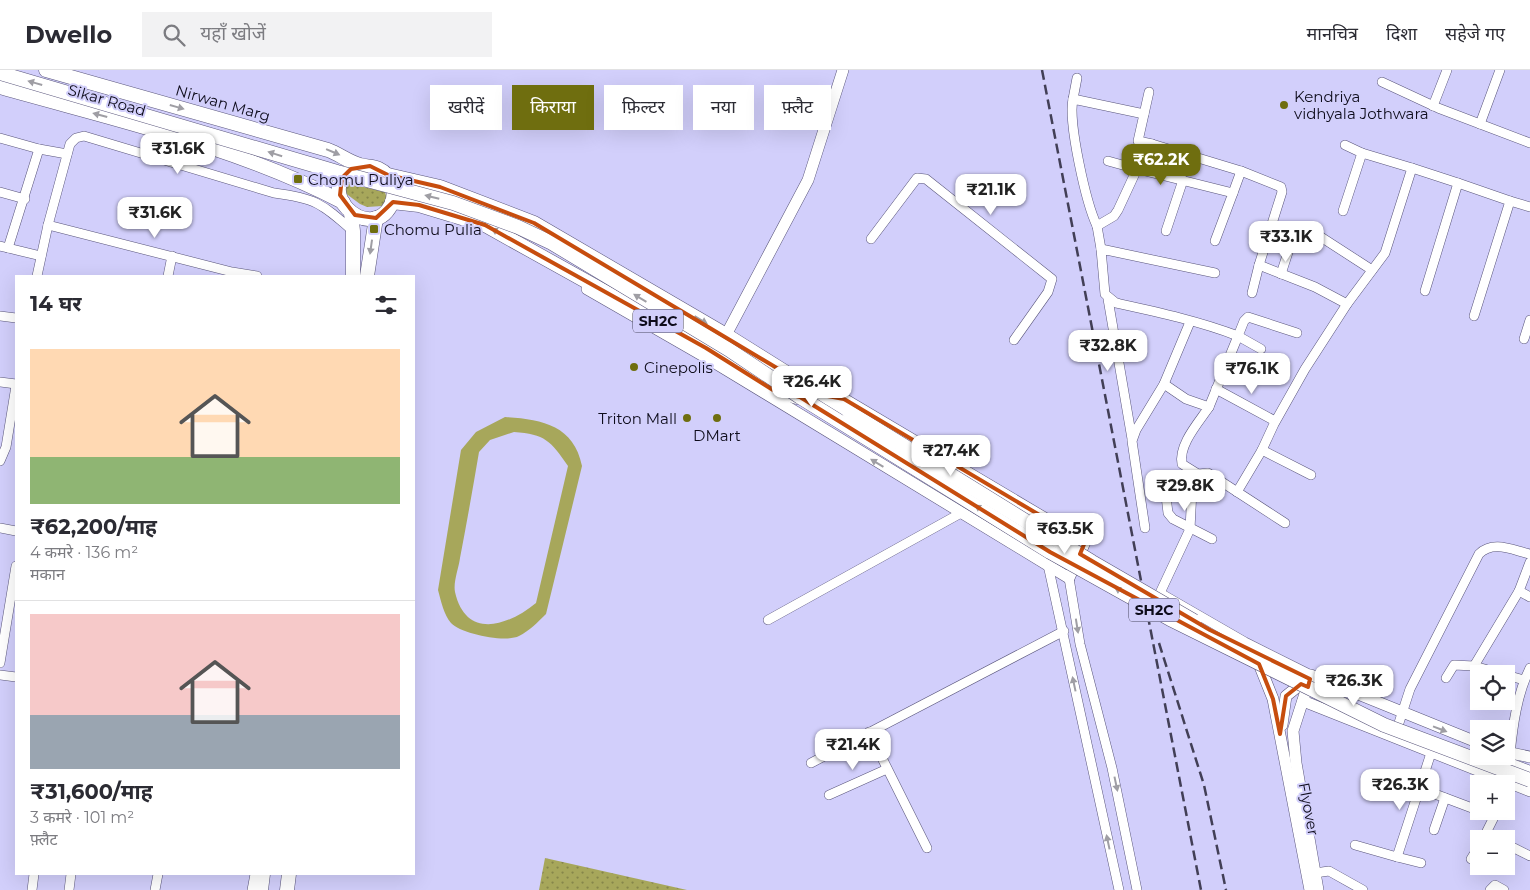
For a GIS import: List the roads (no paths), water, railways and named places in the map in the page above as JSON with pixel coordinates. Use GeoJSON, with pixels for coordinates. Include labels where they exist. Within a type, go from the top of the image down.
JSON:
{"type":"FeatureCollection","features":[{"type":"Feature","properties":{"kind":"main road","name":"Nirwan Marg"},"geometry":{"type":"LineString","coordinates":[[46,70],[328,150],[360,165],[380,169],[388,175],[440,187],[534,223],[726,335],[1092,562],[1210,630],[1379,714],[1470,751]]}},
{"type":"Feature","properties":{"kind":"main road"},"geometry":{"type":"LineString","coordinates":[[0,73],[337,172],[453,202],[502,220],[552,243],[728,349],[800,398]]}},
{"type":"Feature","properties":{"kind":"main road","name":"Sikar Road"},"geometry":{"type":"LineString","coordinates":[[0,87],[232,153],[298,179],[347,207]]}},
{"type":"Feature","properties":{"kind":"main road"},"geometry":{"type":"LineString","coordinates":[[353,275],[353,231],[347,207],[339,190],[342,178],[347,171],[360,165]]}},
{"type":"Feature","properties":{"kind":"main road"},"geometry":{"type":"LineString","coordinates":[[347,207],[362,218],[376,218],[386,212],[392,202],[393,184],[388,175]]}},
{"type":"Feature","properties":{"kind":"main road","name":"SH2C"},"geometry":{"type":"LineString","coordinates":[[392,202],[419,205],[485,225],[706,348],[773,390],[800,398],[1050,552],[1170,619],[1259,664],[1306,679],[1402,732],[1530,780]]}},
{"type":"Feature","properties":{"kind":"main road"},"geometry":{"type":"LineString","coordinates":[[367,275],[376,218]]}},
{"type":"Feature","properties":{"kind":"main road"},"geometry":{"type":"LineString","coordinates":[[1509,765],[1530,772]]}},
{"type":"Feature","properties":{"kind":"main road"},"geometry":{"type":"LineString","coordinates":[[261,890],[264,875]]}},
{"type":"Feature","properties":{"kind":"main road"},"geometry":{"type":"LineString","coordinates":[[287,890],[289,875]]}},
{"type":"Feature","properties":{"kind":"street"},"geometry":{"type":"LineString","coordinates":[[726,335],[808,180],[843,70]]}},
{"type":"Feature","properties":{"kind":"street"},"geometry":{"type":"LineString","coordinates":[[1433,106],[1447,70]]}},
{"type":"Feature","properties":{"kind":"street"},"geometry":{"type":"LineString","coordinates":[[1480,124],[1500,70]]}},
{"type":"Feature","properties":{"kind":"street"},"geometry":{"type":"LineString","coordinates":[[1077,78],[1072,117],[1088,206],[1097,226],[1105,294],[1108,299],[1145,528]]}},
{"type":"Feature","properties":{"kind":"street"},"geometry":{"type":"LineString","coordinates":[[1382,82],[1433,106],[1530,143]]}},
{"type":"Feature","properties":{"kind":"street"},"geometry":{"type":"LineString","coordinates":[[1149,92],[1138,140],[1241,171],[1281,187],[1282,192],[1252,293]]}},
{"type":"Feature","properties":{"kind":"street"},"geometry":{"type":"LineString","coordinates":[[1073,99],[1144,114]]}},
{"type":"Feature","properties":{"kind":"street"},"geometry":{"type":"LineString","coordinates":[[37,275],[67,154],[70,144],[76,138],[92,137],[274,193],[304,196],[322,204],[353,231]]}},
{"type":"Feature","properties":{"kind":"street"},"geometry":{"type":"LineString","coordinates":[[0,138],[38,150],[67,154]]}},
{"type":"Feature","properties":{"kind":"street"},"geometry":{"type":"LineString","coordinates":[[1097,226],[1114,216],[1152,144]]}},
{"type":"Feature","properties":{"kind":"street"},"geometry":{"type":"LineString","coordinates":[[1345,145],[1362,153],[1530,207]]}},
{"type":"Feature","properties":{"kind":"street"},"geometry":{"type":"LineString","coordinates":[[38,150],[25,199],[4,247],[41,256]]}},
{"type":"Feature","properties":{"kind":"street"},"geometry":{"type":"LineString","coordinates":[[1343,211],[1362,153]]}},
{"type":"Feature","properties":{"kind":"street"},"geometry":{"type":"LineString","coordinates":[[1108,161],[1233,193]]}},
{"type":"Feature","properties":{"kind":"street"},"geometry":{"type":"LineString","coordinates":[[1238,492],[1305,369],[1347,304],[1385,253],[1412,168]]}},
{"type":"Feature","properties":{"kind":"street"},"geometry":{"type":"LineString","coordinates":[[1215,241],[1241,171]]}},
{"type":"Feature","properties":{"kind":"street"},"geometry":{"type":"LineString","coordinates":[[871,240],[918,178],[926,179],[1052,279],[1048,292],[1014,340]]}},
{"type":"Feature","properties":{"kind":"street"},"geometry":{"type":"LineString","coordinates":[[1166,231],[1183,180]]}},
{"type":"Feature","properties":{"kind":"street"},"geometry":{"type":"LineString","coordinates":[[1425,291],[1458,183]]}},
{"type":"Feature","properties":{"kind":"street"},"geometry":{"type":"LineString","coordinates":[[0,192],[25,199]]}},
{"type":"Feature","properties":{"kind":"street"},"geometry":{"type":"LineString","coordinates":[[1474,316],[1510,201]]}},
{"type":"Feature","properties":{"kind":"street"},"geometry":{"type":"LineString","coordinates":[[48,225],[172,256],[237,275]]}},
{"type":"Feature","properties":{"kind":"street"},"geometry":{"type":"LineString","coordinates":[[1281,274],[1292,240],[1303,228],[1307,228],[1372,270]]}},
{"type":"Feature","properties":{"kind":"street"},"geometry":{"type":"LineString","coordinates":[[1101,249],[1215,273]]}},
{"type":"Feature","properties":{"kind":"street"},"geometry":{"type":"LineString","coordinates":[[168,275],[172,256]]}},
{"type":"Feature","properties":{"kind":"street"},"geometry":{"type":"LineString","coordinates":[[540,256],[549,268],[707,358],[1069,578]]}},
{"type":"Feature","properties":{"kind":"street"},"geometry":{"type":"LineString","coordinates":[[1259,265],[1315,287],[1347,304]]}},
{"type":"Feature","properties":{"kind":"street"},"geometry":{"type":"LineString","coordinates":[[1108,299],[1116,303],[1190,322],[1207,324],[1238,336],[1261,349]]}},
{"type":"Feature","properties":{"kind":"street"},"geometry":{"type":"LineString","coordinates":[[0,316],[15,318]]}},
{"type":"Feature","properties":{"kind":"street"},"geometry":{"type":"LineString","coordinates":[[1285,523],[1208,473],[1198,474],[1182,464],[1180,457],[1209,407],[1244,321],[1248,317],[1297,333]]}},
{"type":"Feature","properties":{"kind":"street"},"geometry":{"type":"LineString","coordinates":[[1524,339],[1530,320]]}},
{"type":"Feature","properties":{"kind":"street"},"geometry":{"type":"LineString","coordinates":[[1132,441],[1136,430],[1164,384],[1190,322]]}},
{"type":"Feature","properties":{"kind":"street"},"geometry":{"type":"LineString","coordinates":[[0,382],[15,385]]}},
{"type":"Feature","properties":{"kind":"street"},"geometry":{"type":"LineString","coordinates":[[1164,384],[1186,399],[1209,407]]}},
{"type":"Feature","properties":{"kind":"street"},"geometry":{"type":"LineString","coordinates":[[1216,389],[1276,422]]}},
{"type":"Feature","properties":{"kind":"street"},"geometry":{"type":"LineString","coordinates":[[0,461],[6,447],[15,391]]}},
{"type":"Feature","properties":{"kind":"street"},"geometry":{"type":"LineString","coordinates":[[822,395],[844,399],[1085,542],[1069,578],[1080,644],[1112,768],[1138,890]]}},
{"type":"Feature","properties":{"kind":"street"},"geometry":{"type":"LineString","coordinates":[[1262,450],[1311,475]]}},
{"type":"Feature","properties":{"kind":"street"},"geometry":{"type":"LineString","coordinates":[[1198,474],[1192,490],[1190,529],[1160,593],[1306,679],[1470,740]]}},
{"type":"Feature","properties":{"kind":"street"},"geometry":{"type":"LineString","coordinates":[[1164,480],[1168,513],[1173,519],[1212,539]]}},
{"type":"Feature","properties":{"kind":"street"},"geometry":{"type":"LineString","coordinates":[[768,620],[961,513]]}},
{"type":"Feature","properties":{"kind":"street"},"geometry":{"type":"LineString","coordinates":[[0,528],[15,531]]}},
{"type":"Feature","properties":{"kind":"street"},"geometry":{"type":"LineString","coordinates":[[1394,738],[1410,689],[1479,554],[1486,548],[1494,546],[1530,554]]}},
{"type":"Feature","properties":{"kind":"street"},"geometry":{"type":"LineString","coordinates":[[1475,665],[1519,591],[1530,562]]}},
{"type":"Feature","properties":{"kind":"street"},"geometry":{"type":"LineString","coordinates":[[1048,565],[1064,631],[1119,890]]}},
{"type":"Feature","properties":{"kind":"street"},"geometry":{"type":"LineString","coordinates":[[0,663],[13,604],[15,579]]}},
{"type":"Feature","properties":{"kind":"street"},"geometry":{"type":"LineString","coordinates":[[1519,591],[1530,597]]}},
{"type":"Feature","properties":{"kind":"street"},"geometry":{"type":"LineString","coordinates":[[811,763],[1064,631]]}},
{"type":"Feature","properties":{"kind":"street"},"geometry":{"type":"LineString","coordinates":[[1067,647],[1080,644]]}},
{"type":"Feature","properties":{"kind":"street","name":"Flyover"},"geometry":{"type":"LineString","coordinates":[[1259,664],[1273,699],[1310,890]]}},
{"type":"Feature","properties":{"kind":"street"},"geometry":{"type":"LineString","coordinates":[[1446,678],[1454,665],[1470,666]]}},
{"type":"Feature","properties":{"kind":"street"},"geometry":{"type":"LineString","coordinates":[[1514,720],[1524,680],[1530,668]]}},
{"type":"Feature","properties":{"kind":"street"},"geometry":{"type":"LineString","coordinates":[[0,675],[15,677]]}},
{"type":"Feature","properties":{"kind":"street"},"geometry":{"type":"LineString","coordinates":[[1515,678],[1524,680]]}},
{"type":"Feature","properties":{"kind":"street"},"geometry":{"type":"LineString","coordinates":[[1306,679],[1303,701],[1293,731],[1318,890]]}},
{"type":"Feature","properties":{"kind":"street","name":"Flyover"},"geometry":{"type":"LineString","coordinates":[[1280,734],[1286,696],[1306,679]]}},
{"type":"Feature","properties":{"kind":"street"},"geometry":{"type":"LineString","coordinates":[[1303,701],[1478,775]]}},
{"type":"Feature","properties":{"kind":"street"},"geometry":{"type":"LineString","coordinates":[[869,732],[926,848]]}},
{"type":"Feature","properties":{"kind":"street"},"geometry":{"type":"LineString","coordinates":[[1397,857],[1430,753]]}},
{"type":"Feature","properties":{"kind":"street"},"geometry":{"type":"LineString","coordinates":[[1515,754],[1530,757]]}},
{"type":"Feature","properties":{"kind":"street"},"geometry":{"type":"LineString","coordinates":[[828,796],[887,769]]}},
{"type":"Feature","properties":{"kind":"street"},"geometry":{"type":"LineString","coordinates":[[1419,788],[1470,807]]}},
{"type":"Feature","properties":{"kind":"street"},"geometry":{"type":"LineString","coordinates":[[1515,790],[1530,791]]}},
{"type":"Feature","properties":{"kind":"street"},"geometry":{"type":"LineString","coordinates":[[1434,830],[1445,798]]}},
{"type":"Feature","properties":{"kind":"street"},"geometry":{"type":"LineString","coordinates":[[1355,845],[1421,863]]}},
{"type":"Feature","properties":{"kind":"street"},"geometry":{"type":"LineString","coordinates":[[1515,848],[1530,856]]}},
{"type":"Feature","properties":{"kind":"street"},"geometry":{"type":"LineString","coordinates":[[1315,873],[1330,871],[1363,890]]}},
{"type":"Feature","properties":{"kind":"street"},"geometry":{"type":"LineString","coordinates":[[32,890],[34,875]]}},
{"type":"Feature","properties":{"kind":"street"},"geometry":{"type":"LineString","coordinates":[[69,890],[71,875]]}},
{"type":"Feature","properties":{"kind":"street"},"geometry":{"type":"LineString","coordinates":[[155,890],[158,875]]}},
{"type":"Feature","properties":{"kind":"street"},"geometry":{"type":"LineString","coordinates":[[252,890],[255,875]]}},
{"type":"Feature","properties":{"kind":"street"},"geometry":{"type":"LineString","coordinates":[[1490,890],[1495,885],[1504,890]]}},
{"type":"Feature","properties":{"kind":"railway"},"geometry":{"type":"LineString","coordinates":[[1042,70],[1201,890]]}},
{"type":"Feature","properties":{"kind":"railway"},"geometry":{"type":"LineString","coordinates":[[1159,643],[1204,785],[1226,890]]}},
{"type":"Feature","properties":{"kind":"place","name":"Kendriya vidhyala Jothwara"},"geometry":{"type":"Point","coordinates":[1284,105]}},
{"type":"Feature","properties":{"kind":"place","name":"Chomu Puliya"},"geometry":{"type":"Point","coordinates":[298,179]}},
{"type":"Feature","properties":{"kind":"place","name":"Chomu Pulia"},"geometry":{"type":"Point","coordinates":[374,229]}},
{"type":"Feature","properties":{"kind":"place","name":"Cinepolis"},"geometry":{"type":"Point","coordinates":[634,367]}},
{"type":"Feature","properties":{"kind":"place","name":"Triton Mall"},"geometry":{"type":"Point","coordinates":[687,418]}},
{"type":"Feature","properties":{"kind":"place","name":"DMart"},"geometry":{"type":"Point","coordinates":[717,418]}}]}
